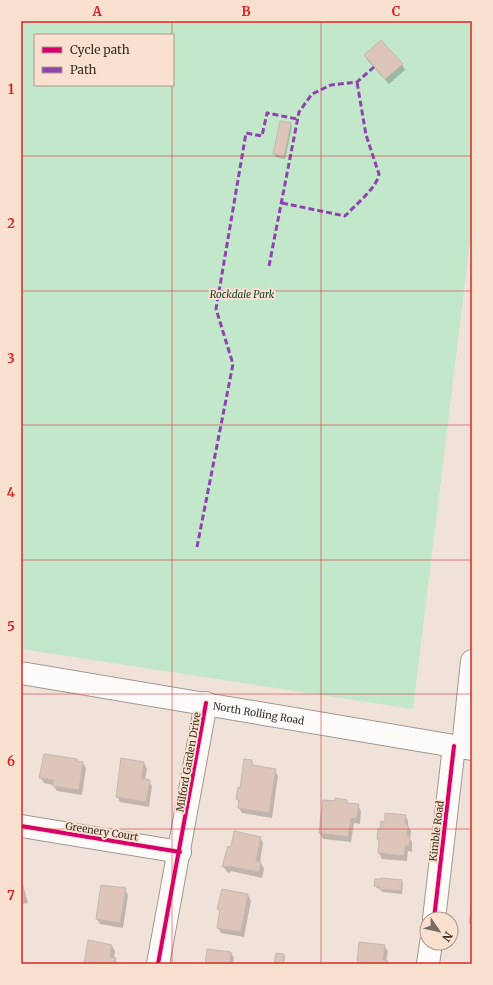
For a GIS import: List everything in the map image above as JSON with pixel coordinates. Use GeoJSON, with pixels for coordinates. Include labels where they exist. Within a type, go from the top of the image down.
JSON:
{"type":"FeatureCollection","features":[{"type":"Feature","properties":{"kind":"street","name":"Kimble Road"},"geometry":{"type":"LineString","coordinates":[[435,911],[463,747],[472,661]]}},
{"type":"Feature","properties":{"kind":"street","name":"North Rolling Road"},"geometry":{"type":"LineString","coordinates":[[21,673],[463,747]]}},
{"type":"Feature","properties":{"kind":"street","name":"Milford Garden Drive"},"geometry":{"type":"LineString","coordinates":[[158,964],[180,852],[206,703]]}},
{"type":"Feature","properties":{"kind":"street","name":"Greenery Court"},"geometry":{"type":"LineString","coordinates":[[21,826],[180,852]]}},
{"type":"Feature","properties":{"kind":"street"},"geometry":{"type":"LineString","coordinates":[[428,964],[430,951]]}},
{"type":"Feature","properties":{"kind":"green space","name":"Rockdale Park"},"geometry":{"type":"Polygon","coordinates":[[[21,21],[472,21],[472,226],[413,709],[21,649],[21,21]]]}},
{"type":"Feature","properties":{"kind":"building"},"geometry":{"type":"Polygon","coordinates":[[[381,40],[403,64],[385,79],[364,55],[381,40]]]}},
{"type":"Feature","properties":{"kind":"building"},"geometry":{"type":"Polygon","coordinates":[[[280,121],[291,123],[284,157],[273,154],[280,121]]]}},
{"type":"Feature","properties":{"kind":"building"},"geometry":{"type":"Polygon","coordinates":[[[44,754],[77,759],[77,761],[83,762],[79,790],[53,786],[53,780],[39,778],[44,754]]]}},
{"type":"Feature","properties":{"kind":"building"},"geometry":{"type":"Polygon","coordinates":[[[121,758],[144,762],[142,778],[150,780],[146,802],[116,797],[121,758]]]}},
{"type":"Feature","properties":{"kind":"building"},"geometry":{"type":"Polygon","coordinates":[[[244,759],[252,760],[252,765],[276,769],[269,813],[238,808],[239,800],[236,799],[238,787],[240,788],[244,759]]]}},
{"type":"Feature","properties":{"kind":"building"},"geometry":{"type":"Polygon","coordinates":[[[335,798],[347,800],[347,803],[359,804],[357,818],[351,818],[348,837],[319,833],[323,800],[335,801],[335,798]]]}},
{"type":"Feature","properties":{"kind":"building"},"geometry":{"type":"Polygon","coordinates":[[[385,813],[406,815],[405,824],[408,825],[407,836],[410,836],[409,846],[405,846],[404,856],[378,853],[378,829],[380,829],[381,821],[385,822],[385,813]]]}},
{"type":"Feature","properties":{"kind":"building"},"geometry":{"type":"Polygon","coordinates":[[[234,831],[261,837],[256,861],[261,862],[259,872],[228,866],[222,867],[228,846],[231,847],[234,831]]]}},
{"type":"Feature","properties":{"kind":"building"},"geometry":{"type":"Polygon","coordinates":[[[381,878],[402,880],[401,891],[379,889],[380,887],[374,886],[375,879],[381,878]]]}},
{"type":"Feature","properties":{"kind":"building"},"geometry":{"type":"Polygon","coordinates":[[[21,881],[25,897],[21,898],[21,881]]]}},
{"type":"Feature","properties":{"kind":"building"},"geometry":{"type":"Polygon","coordinates":[[[101,885],[126,888],[120,923],[96,919],[101,885]]]}},
{"type":"Feature","properties":{"kind":"building"},"geometry":{"type":"Polygon","coordinates":[[[222,889],[248,894],[241,932],[217,928],[220,909],[217,909],[222,889]]]}},
{"type":"Feature","properties":{"kind":"building"},"geometry":{"type":"Polygon","coordinates":[[[472,902],[472,924],[469,923],[472,902]]]}},
{"type":"Feature","properties":{"kind":"building"},"geometry":{"type":"Polygon","coordinates":[[[88,940],[112,945],[110,957],[116,958],[114,964],[84,964],[88,940]]]}},
{"type":"Feature","properties":{"kind":"building"},"geometry":{"type":"Polygon","coordinates":[[[359,942],[385,945],[383,960],[388,961],[388,964],[357,964],[359,942]]]}},
{"type":"Feature","properties":{"kind":"building"},"geometry":{"type":"Polygon","coordinates":[[[207,949],[231,952],[230,964],[205,964],[207,949]]]}},
{"type":"Feature","properties":{"kind":"building"},"geometry":{"type":"Polygon","coordinates":[[[276,953],[284,954],[283,964],[274,964],[276,953]]]}},
{"type":"Feature","properties":{"kind":"marked path"},"geometry":{"type":"LineString","coordinates":[[269,266],[299,112],[312,94],[331,85],[357,82],[374,67]]}},
{"type":"Feature","properties":{"kind":"marked path"},"geometry":{"type":"LineString","coordinates":[[282,203],[345,216],[374,185],[379,174],[366,135],[357,82]]}},
{"type":"Feature","properties":{"kind":"marked path"},"geometry":{"type":"LineString","coordinates":[[197,547],[233,364],[216,309],[246,133],[262,136],[267,113],[297,119]]}},
{"type":"Feature","properties":{"kind":"cycle path"},"geometry":{"type":"LineString","coordinates":[[158,964],[206,703]]}},
{"type":"Feature","properties":{"kind":"cycle path"},"geometry":{"type":"LineString","coordinates":[[435,911],[454,746]]}},
{"type":"Feature","properties":{"kind":"cycle path"},"geometry":{"type":"LineString","coordinates":[[21,826],[180,852]]}}]}
